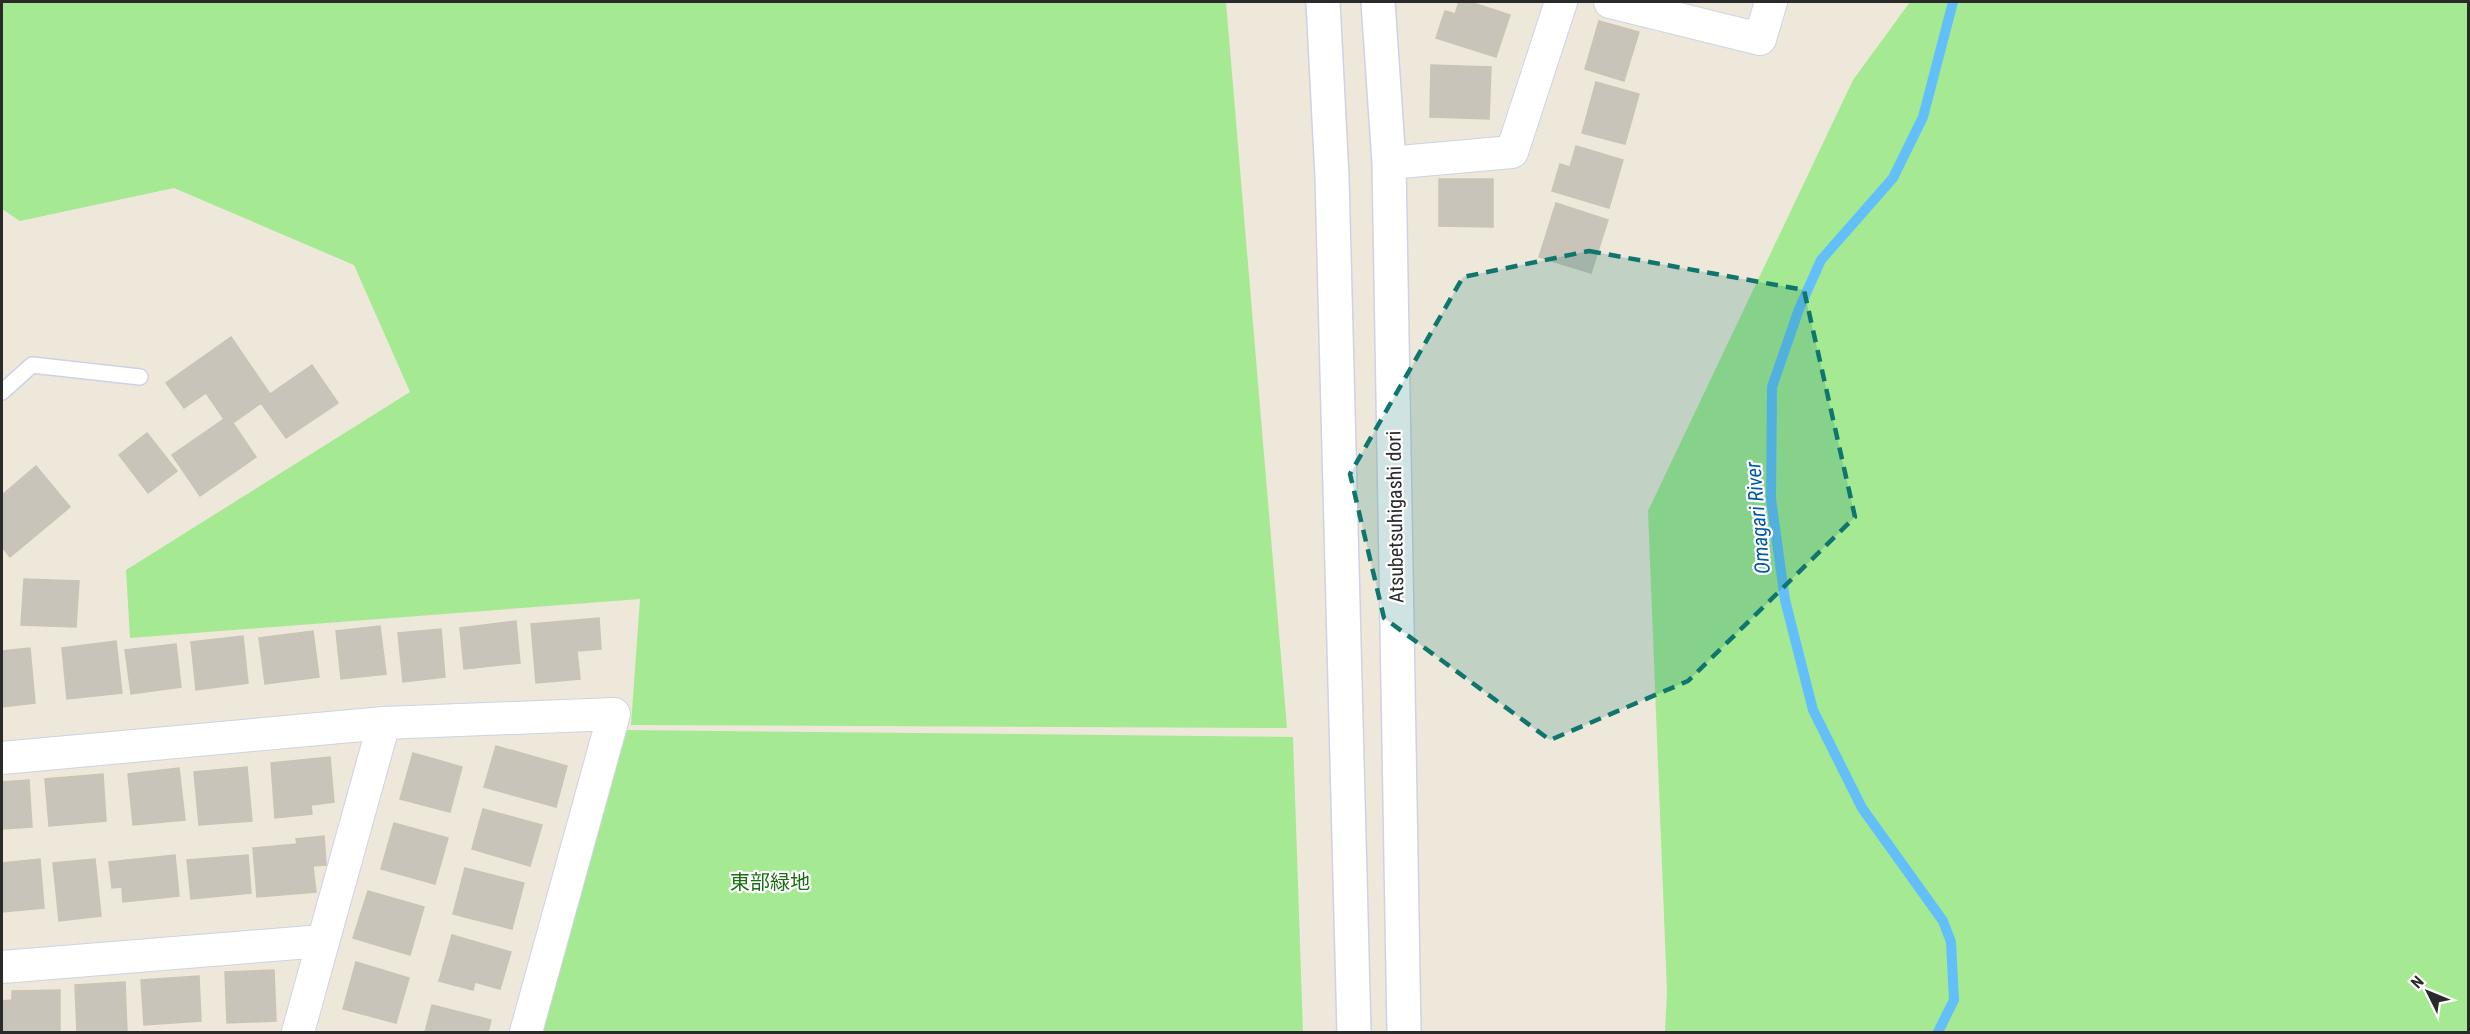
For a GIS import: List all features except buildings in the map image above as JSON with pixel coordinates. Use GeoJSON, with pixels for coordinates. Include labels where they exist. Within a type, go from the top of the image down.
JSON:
{"type":"FeatureCollection","features":[{"type":"Feature","properties":{"kind":"street"},"geometry":{"type":"LineString","coordinates":[[1323,2],[1332,201],[1354,1032]]}},
{"type":"Feature","properties":{"kind":"street","name":"Atsubetsuhigashi dori"},"geometry":{"type":"LineString","coordinates":[[1378,2],[1389,163],[1404,1032]]}},
{"type":"Feature","properties":{"kind":"street"},"geometry":{"type":"LineString","coordinates":[[1389,163],[1512,152],[1561,2]]}},
{"type":"Feature","properties":{"kind":"street"},"geometry":{"type":"LineString","coordinates":[[1610,2],[1761,39],[1771,2]]}},
{"type":"Feature","properties":{"kind":"street"},"geometry":{"type":"LineString","coordinates":[[2,758],[384,723],[614,714],[526,1032]]}},
{"type":"Feature","properties":{"kind":"street"},"geometry":{"type":"LineString","coordinates":[[298,1032],[384,723]]}},
{"type":"Feature","properties":{"kind":"street"},"geometry":{"type":"LineString","coordinates":[[2,967],[322,941]]}},
{"type":"Feature","properties":{"kind":"lane"},"geometry":{"type":"LineString","coordinates":[[2,392],[32,365],[140,377]]}},
{"type":"Feature","properties":{"kind":"highlighted area"},"geometry":{"type":"Polygon","coordinates":[[[1589,251],[1804,290],[1855,517],[1688,681],[1550,740],[1384,618],[1350,474],[1463,277],[1589,251]]]}},
{"type":"Feature","properties":{"kind":"green space"},"geometry":{"type":"Polygon","coordinates":[[[2,2],[1226,2],[1287,728],[631,725],[640,599],[130,638],[126,570],[410,392],[354,265],[174,188],[20,221],[2,209],[2,2]]]}},
{"type":"Feature","properties":{"kind":"green space"},"geometry":{"type":"Polygon","coordinates":[[[1910,2],[2468,2],[2468,1032],[1665,1032],[1667,992],[1648,511],[1853,80],[1910,2]]]}},
{"type":"Feature","properties":{"kind":"green space","name":"東部緑地"},"geometry":{"type":"Polygon","coordinates":[[[627,730],[1293,737],[1303,1032],[542,1032],[627,730]]]}},
{"type":"Feature","properties":{"kind":"waterway","name":"Omagari River"},"geometry":{"type":"LineString","coordinates":[[1938,1032],[1954,1000],[1951,942],[1943,921],[1862,808],[1813,710],[1785,600],[1771,499],[1772,387],[1799,309],[1821,260],[1893,178],[1923,117],[1953,2]]}}]}
